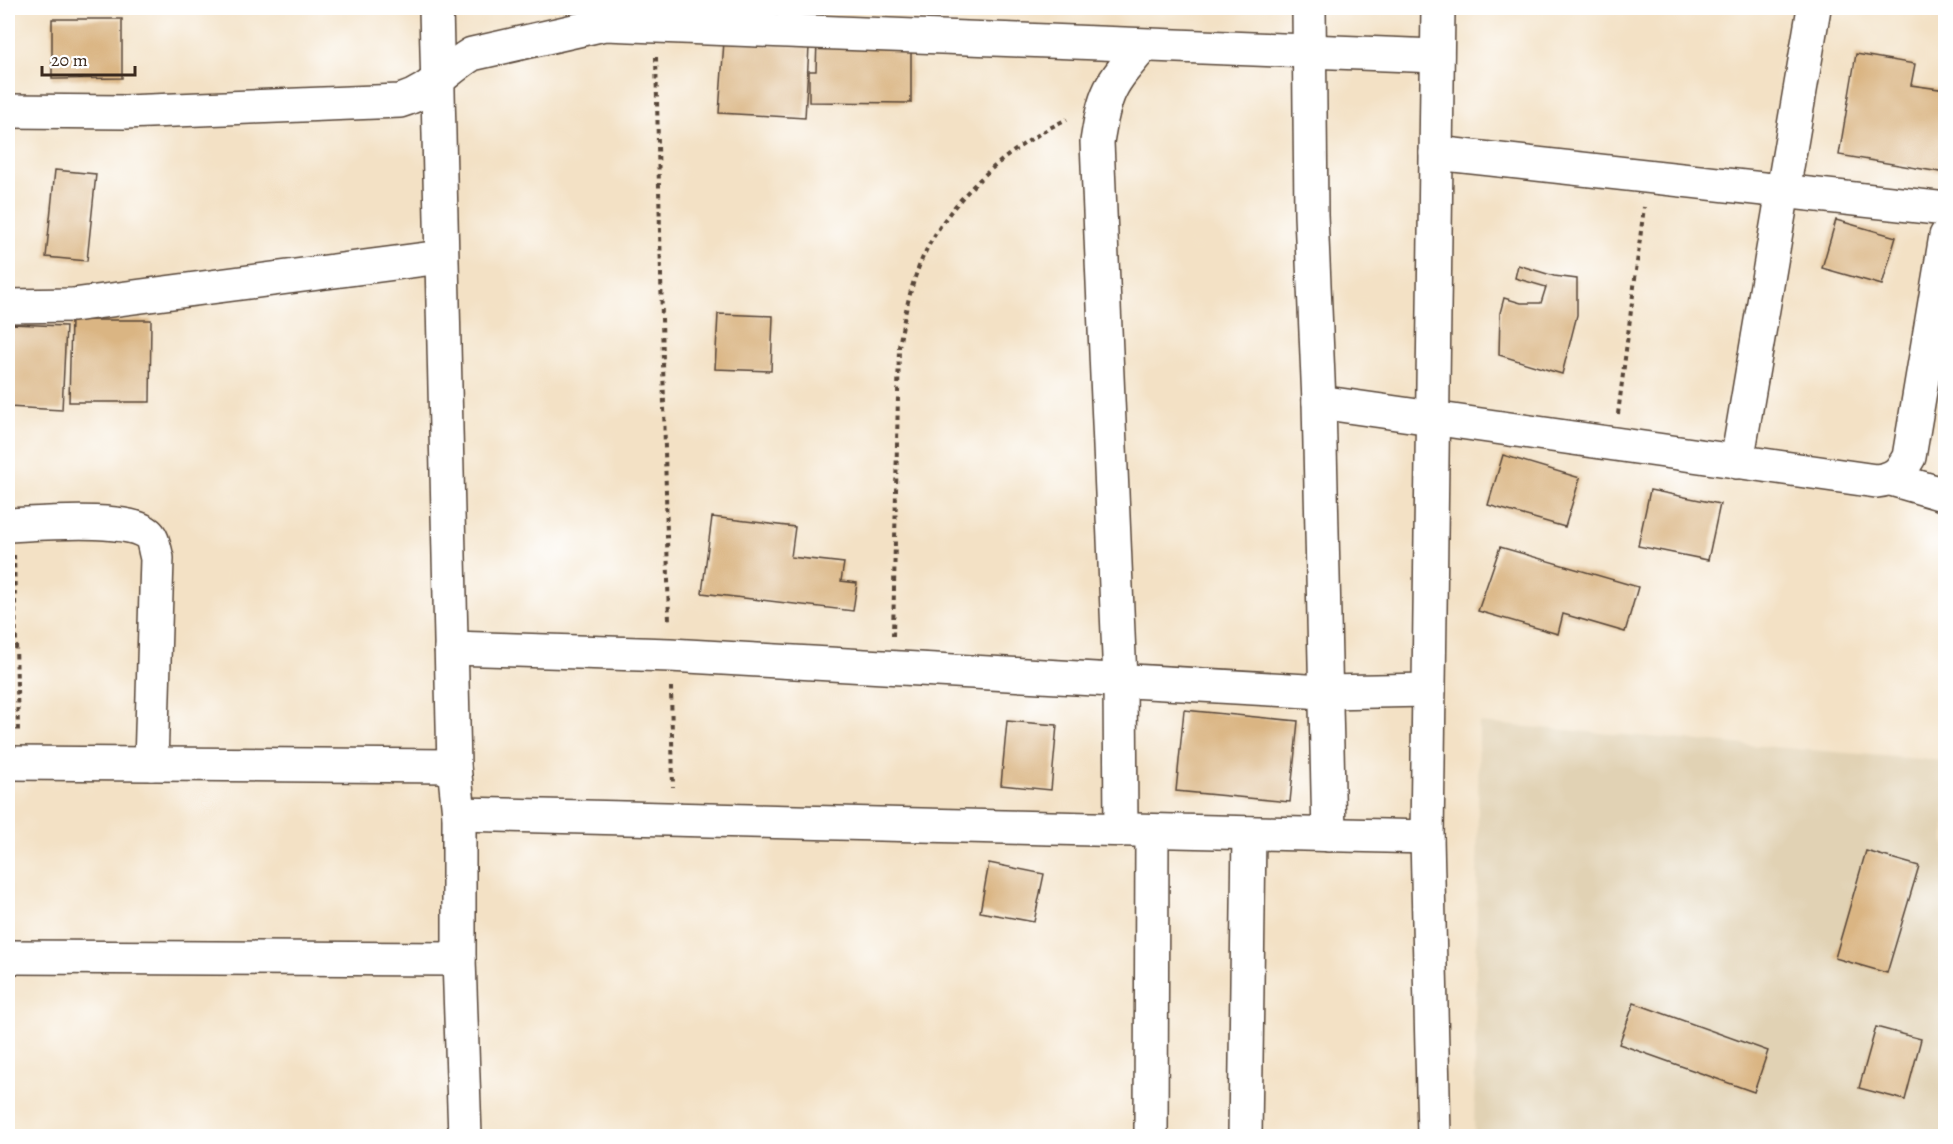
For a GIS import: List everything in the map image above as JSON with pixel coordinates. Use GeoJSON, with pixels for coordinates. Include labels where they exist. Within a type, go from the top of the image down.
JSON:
{"type":"FeatureCollection","features":[{"type":"Feature","properties":{"kind":"street"},"geometry":{"type":"LineString","coordinates":[[436,8],[454,766],[459,814],[459,959],[465,1137]]}},
{"type":"Feature","properties":{"kind":"street"},"geometry":{"type":"LineString","coordinates":[[1309,8],[1311,215],[1319,402],[1329,835]]}},
{"type":"Feature","properties":{"kind":"street"},"geometry":{"type":"LineString","coordinates":[[1434,1137],[1427,837],[1438,8]]}},
{"type":"Feature","properties":{"kind":"street"},"geometry":{"type":"LineString","coordinates":[[1737,462],[1814,8]]}},
{"type":"Feature","properties":{"kind":"street"},"geometry":{"type":"LineString","coordinates":[[8,111],[125,112],[400,101],[420,95],[457,63],[472,54],[611,16],[656,26],[1142,47],[1437,56]]}},
{"type":"Feature","properties":{"kind":"street"},"geometry":{"type":"LineString","coordinates":[[1142,47],[1112,83],[1103,101],[1097,142],[1097,170],[1120,680],[1136,830],[1151,1137]]}},
{"type":"Feature","properties":{"kind":"street"},"geometry":{"type":"LineString","coordinates":[[1436,153],[1946,209]]}},
{"type":"Feature","properties":{"kind":"street"},"geometry":{"type":"LineString","coordinates":[[1891,479],[1900,473],[1909,457],[1946,236]]}},
{"type":"Feature","properties":{"kind":"street"},"geometry":{"type":"LineString","coordinates":[[8,306],[73,305],[441,257]]}},
{"type":"Feature","properties":{"kind":"street"},"geometry":{"type":"LineString","coordinates":[[1319,402],[1876,481],[1891,479],[1946,495]]}},
{"type":"Feature","properties":{"kind":"street"},"geometry":{"type":"LineString","coordinates":[[11,525],[106,523],[136,526],[150,536],[157,558],[151,764]]}},
{"type":"Feature","properties":{"kind":"street"},"geometry":{"type":"LineString","coordinates":[[451,648],[670,655],[1325,692],[1429,690]]}},
{"type":"Feature","properties":{"kind":"street"},"geometry":{"type":"LineString","coordinates":[[13,763],[454,766]]}},
{"type":"Feature","properties":{"kind":"street"},"geometry":{"type":"LineString","coordinates":[[459,814],[1427,837]]}},
{"type":"Feature","properties":{"kind":"street"},"geometry":{"type":"LineString","coordinates":[[1245,1137],[1249,833]]}},
{"type":"Feature","properties":{"kind":"street"},"geometry":{"type":"LineString","coordinates":[[8,957],[459,959]]}},
{"type":"Feature","properties":{"kind":"path"},"geometry":{"type":"LineString","coordinates":[[656,26],[673,819]]}},
{"type":"Feature","properties":{"kind":"path"},"geometry":{"type":"LineString","coordinates":[[892,667],[899,347],[907,300],[922,258],[950,212],[994,167],[1042,131],[1103,101]]}},
{"type":"Feature","properties":{"kind":"path"},"geometry":{"type":"LineString","coordinates":[[1614,444],[1648,176]]}},
{"type":"Feature","properties":{"kind":"path"},"geometry":{"type":"LineString","coordinates":[[11,525],[13,763]]}},
{"type":"Feature","properties":{"kind":"shaded area"},"geometry":{"type":"Polygon","coordinates":[[[1479,723],[1945,761],[1945,1136],[1474,1136],[1479,723]]]}},
{"type":"Feature","properties":{"kind":"building"},"geometry":{"type":"Polygon","coordinates":[[[52,19],[122,19],[122,78],[52,79],[52,19]]]}},
{"type":"Feature","properties":{"kind":"building"},"geometry":{"type":"Polygon","coordinates":[[[817,40],[911,41],[911,103],[809,102],[809,71],[816,71],[817,40]]]}},
{"type":"Feature","properties":{"kind":"building"},"geometry":{"type":"Polygon","coordinates":[[[724,41],[809,47],[805,118],[719,113],[724,41]]]}},
{"type":"Feature","properties":{"kind":"building"},"geometry":{"type":"Polygon","coordinates":[[[1856,54],[1915,64],[1911,85],[1946,90],[1946,173],[1839,155],[1856,54]]]}},
{"type":"Feature","properties":{"kind":"building"},"geometry":{"type":"Polygon","coordinates":[[[55,170],[96,174],[87,261],[46,257],[55,170]]]}},
{"type":"Feature","properties":{"kind":"building"},"geometry":{"type":"Polygon","coordinates":[[[1836,220],[1896,237],[1882,285],[1822,268],[1836,220]]]}},
{"type":"Feature","properties":{"kind":"building"},"geometry":{"type":"Polygon","coordinates":[[[1518,265],[1554,276],[1577,279],[1577,315],[1562,374],[1499,355],[1500,313],[1504,298],[1521,303],[1541,303],[1546,287],[1515,278],[1518,265]]]}},
{"type":"Feature","properties":{"kind":"building"},"geometry":{"type":"Polygon","coordinates":[[[718,314],[773,316],[771,371],[715,369],[718,314]]]}},
{"type":"Feature","properties":{"kind":"building"},"geometry":{"type":"Polygon","coordinates":[[[71,320],[151,320],[150,402],[69,402],[71,320]]]}},
{"type":"Feature","properties":{"kind":"building"},"geometry":{"type":"Polygon","coordinates":[[[8,324],[66,326],[62,410],[8,407],[8,324]]]}},
{"type":"Feature","properties":{"kind":"building"},"geometry":{"type":"Polygon","coordinates":[[[1503,455],[1580,478],[1565,527],[1488,505],[1503,455]]]}},
{"type":"Feature","properties":{"kind":"building"},"geometry":{"type":"Polygon","coordinates":[[[1650,490],[1720,504],[1708,560],[1638,546],[1650,490]]]}},
{"type":"Feature","properties":{"kind":"building"},"geometry":{"type":"Polygon","coordinates":[[[712,517],[795,527],[791,557],[844,563],[841,581],[857,583],[853,611],[702,593],[712,517]]]}},
{"type":"Feature","properties":{"kind":"building"},"geometry":{"type":"Polygon","coordinates":[[[1500,547],[1638,587],[1625,632],[1563,614],[1558,634],[1478,611],[1500,547]]]}},
{"type":"Feature","properties":{"kind":"building"},"geometry":{"type":"Polygon","coordinates":[[[1184,710],[1298,721],[1290,802],[1176,791],[1184,710]]]}},
{"type":"Feature","properties":{"kind":"building"},"geometry":{"type":"Polygon","coordinates":[[[1007,721],[1057,725],[1051,790],[1001,785],[1007,721]]]}},
{"type":"Feature","properties":{"kind":"building"},"geometry":{"type":"Polygon","coordinates":[[[1866,851],[1919,866],[1887,973],[1835,958],[1866,851]]]}},
{"type":"Feature","properties":{"kind":"building"},"geometry":{"type":"Polygon","coordinates":[[[989,863],[1044,874],[1034,922],[980,912],[989,863]]]}},
{"type":"Feature","properties":{"kind":"building"},"geometry":{"type":"Polygon","coordinates":[[[1634,1003],[1768,1051],[1754,1092],[1619,1044],[1634,1003]]]}},
{"type":"Feature","properties":{"kind":"building"},"geometry":{"type":"Polygon","coordinates":[[[1876,1027],[1921,1039],[1905,1100],[1859,1088],[1876,1027]]]}}]}
